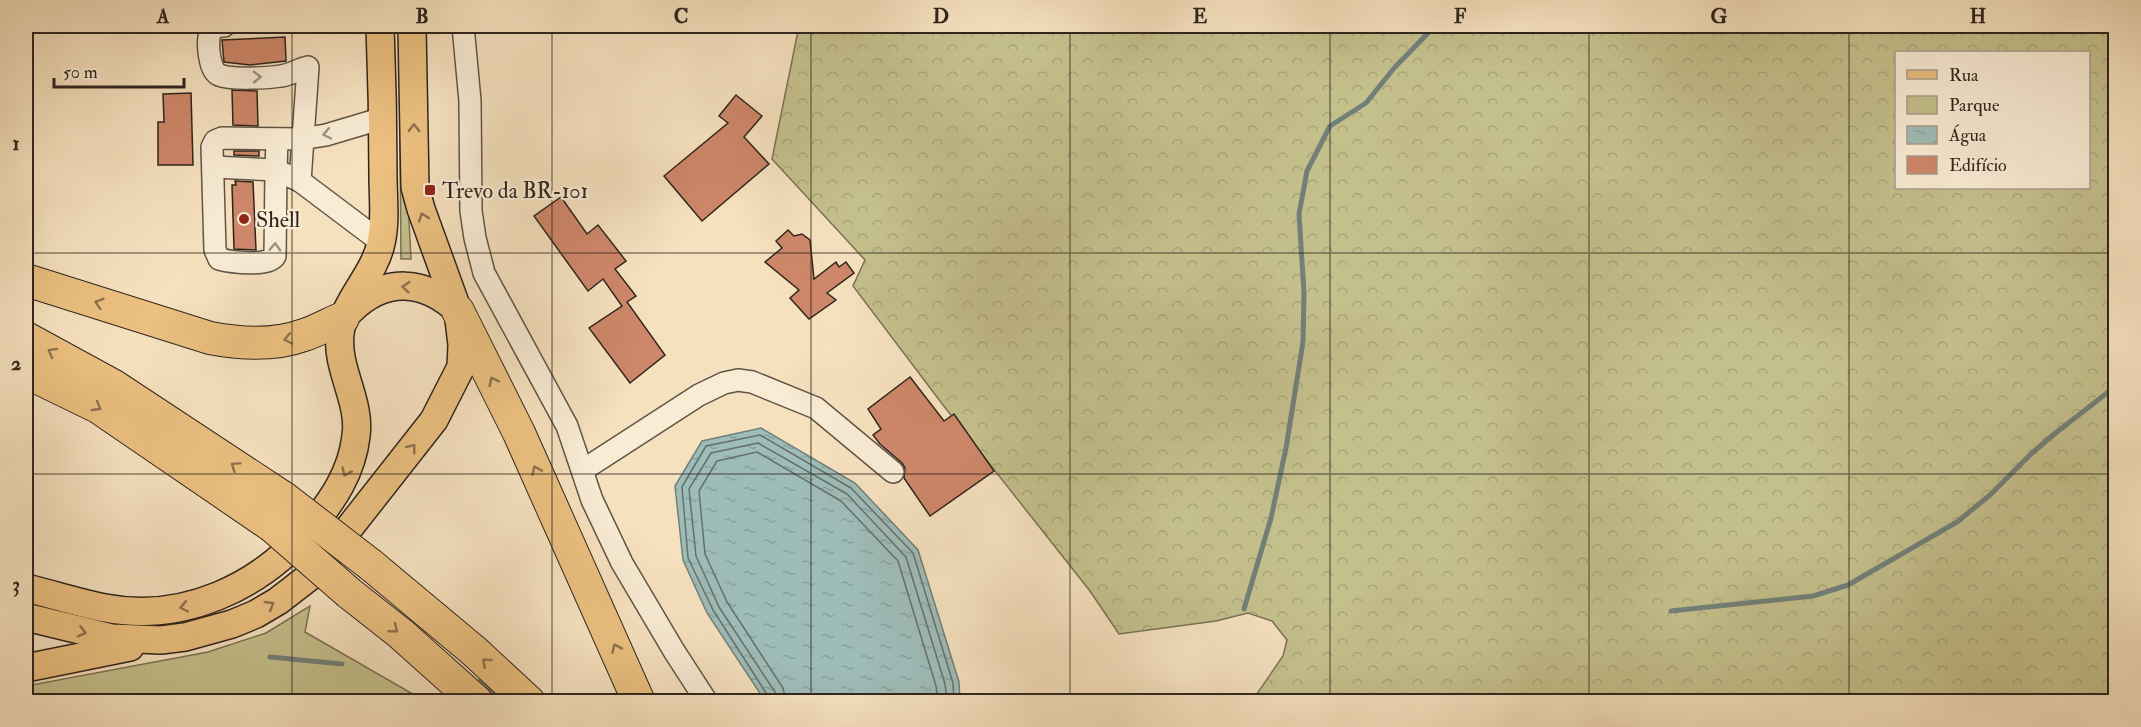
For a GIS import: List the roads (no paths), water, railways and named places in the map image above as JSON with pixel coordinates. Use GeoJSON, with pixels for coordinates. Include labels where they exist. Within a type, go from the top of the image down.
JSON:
{"type":"FeatureCollection","features":[{"type":"Feature","properties":{"kind":"highway"},"geometry":{"type":"LineString","coordinates":[[26,280],[210,338],[230,342],[260,343],[287,340],[343,318]]}},
{"type":"Feature","properties":{"kind":"highway"},"geometry":{"type":"LineString","coordinates":[[458,311],[519,433],[639,702]]}},
{"type":"Feature","properties":{"kind":"highway"},"geometry":{"type":"LineString","coordinates":[[26,338],[114,386],[278,512],[349,593],[400,634],[477,702]]}},
{"type":"Feature","properties":{"kind":"highway"},"geometry":{"type":"LineString","coordinates":[[26,372],[98,407],[371,565],[474,651],[529,702]]}},
{"type":"Feature","properties":{"kind":"main road"},"geometry":{"type":"LineString","coordinates":[[26,588],[105,608],[150,611],[172,609],[215,598],[256,578],[274,564],[292,549],[331,503],[349,470],[357,433],[357,420],[341,354],[340,337],[343,318],[377,257],[381,242],[383,118],[380,26]]}},
{"type":"Feature","properties":{"kind":"main road"},"geometry":{"type":"LineString","coordinates":[[26,669],[161,640],[193,636],[232,624],[278,601],[313,574],[434,420],[461,367],[462,345],[458,311],[415,187],[413,28]]}},
{"type":"Feature","properties":{"kind":"main road"},"geometry":{"type":"LineString","coordinates":[[343,318],[360,301],[379,289],[400,285],[422,289],[445,300],[458,311]]}},
{"type":"Feature","properties":{"kind":"main road"},"geometry":{"type":"LineString","coordinates":[[26,617],[112,638],[161,640]]}},
{"type":"Feature","properties":{"kind":"street"},"geometry":{"type":"LineString","coordinates":[[224,26],[215,28],[210,35],[210,61],[213,70],[218,75],[229,77],[282,76],[308,67],[301,139],[300,181]]}},
{"type":"Feature","properties":{"kind":"street"},"geometry":{"type":"LineString","coordinates":[[463,26],[470,101],[471,212],[484,273],[567,426],[602,525],[674,651],[707,702]]}},
{"type":"Feature","properties":{"kind":"street"},"geometry":{"type":"LineString","coordinates":[[277,139],[275,256],[269,262],[222,260],[216,256],[215,250],[213,157],[215,141],[222,138],[301,139],[326,135],[383,118]]}},
{"type":"Feature","properties":{"kind":"street"},"geometry":{"type":"LineString","coordinates":[[213,157],[276,170],[300,181],[381,242]]}},
{"type":"Feature","properties":{"kind":"street"},"geometry":{"type":"LineString","coordinates":[[582,470],[689,401],[724,383],[738,380],[753,382],[816,408],[893,472]]}},
{"type":"Feature","properties":{"kind":"water"},"geometry":{"type":"Polygon","coordinates":[[[761,428],[855,483],[918,550],[959,682],[960,701],[765,701],[707,613],[683,560],[675,486],[702,441],[761,428]]]}},
{"type":"Feature","properties":{"kind":"waterway"},"geometry":{"type":"LineString","coordinates":[[1244,609],[1271,518],[1286,448],[1303,342],[1304,293],[1299,214],[1307,171],[1330,126],[1366,103],[1395,67],[1435,26]]}},
{"type":"Feature","properties":{"kind":"waterway"},"geometry":{"type":"LineString","coordinates":[[1671,611],[1813,596],[1848,585],[1957,522],[1990,495],[2053,435],[2116,386]]}},
{"type":"Feature","properties":{"kind":"waterway"},"geometry":{"type":"LineString","coordinates":[[270,657],[342,664]]}},
{"type":"Feature","properties":{"kind":"waterway"},"geometry":{"type":"LineString","coordinates":[[480,681],[501,702]]}},
{"type":"Feature","properties":{"kind":"place","name":"Trevo da BR-101"},"geometry":{"type":"Point","coordinates":[430,190]}},
{"type":"Feature","properties":{"kind":"place","name":"Shell"},"geometry":{"type":"Point","coordinates":[244,219]}}]}
